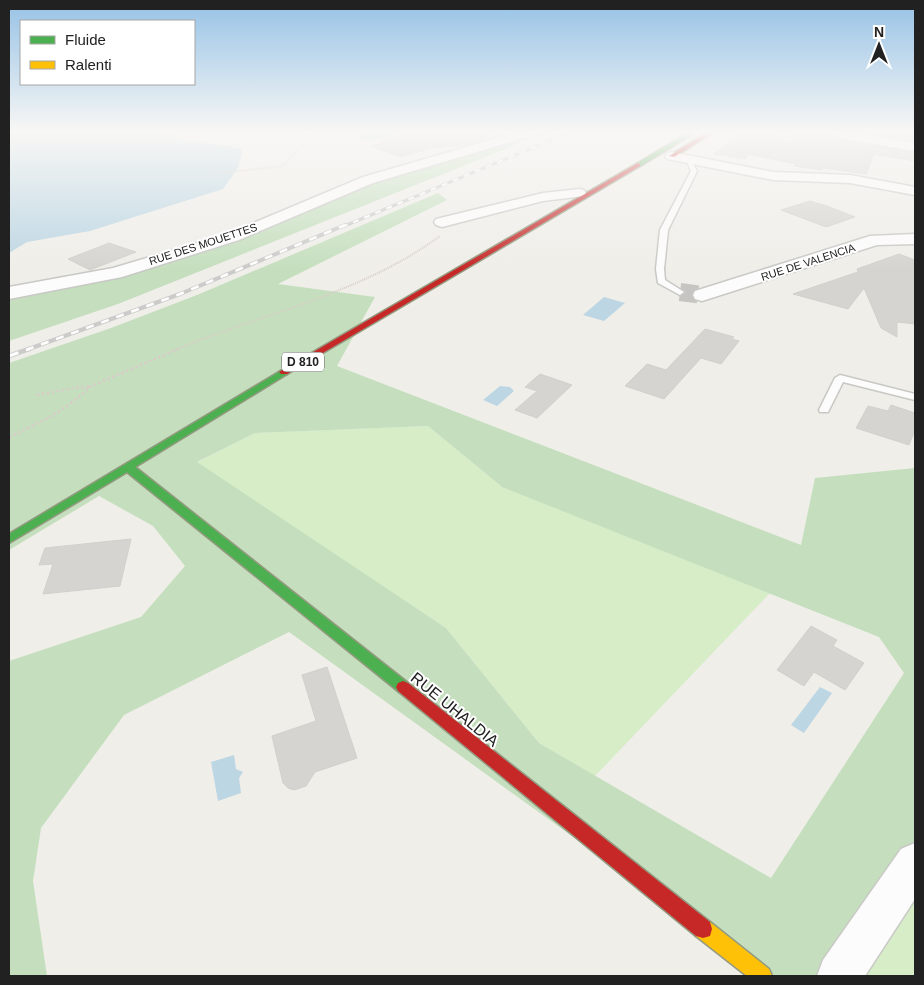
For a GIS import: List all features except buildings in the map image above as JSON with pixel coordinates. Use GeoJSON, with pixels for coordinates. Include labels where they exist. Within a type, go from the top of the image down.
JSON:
{"type":"FeatureCollection","features":[{"type":"Feature","properties":{"kind":"main road"},"geometry":{"type":"LineString","coordinates":[[562,208],[587,184],[599,177]]}},
{"type":"Feature","properties":{"kind":"main road","name":"D 810"},"geometry":{"type":"LineString","coordinates":[[9,540],[210,416],[479,260],[562,208],[621,177]]}},
{"type":"Feature","properties":{"kind":"main road"},"geometry":{"type":"LineString","coordinates":[[479,260],[567,215],[628,177]]}},
{"type":"Feature","properties":{"kind":"main road","name":"RUE UHALDIA"},"geometry":{"type":"LineString","coordinates":[[128,467],[762,976]]}},
{"type":"Feature","properties":{"kind":"street","name":"RUE DES MOUETTES"},"geometry":{"type":"LineString","coordinates":[[9,293],[116,273],[233,237],[378,177]]}},
{"type":"Feature","properties":{"kind":"street"},"geometry":{"type":"LineString","coordinates":[[792,177],[850,180],[915,191]]}},
{"type":"Feature","properties":{"kind":"street"},"geometry":{"type":"LineString","coordinates":[[442,222],[543,197],[579,193]]}},
{"type":"Feature","properties":{"kind":"street","name":"RUE DE VALENCIA"},"geometry":{"type":"LineString","coordinates":[[702,295],[876,240],[915,239]]}},
{"type":"Feature","properties":{"kind":"street"},"geometry":{"type":"LineString","coordinates":[[839,976],[915,863]]}},
{"type":"Feature","properties":{"kind":"lane"},"geometry":{"type":"LineString","coordinates":[[680,292],[662,281],[660,270],[664,230],[691,177]]}},
{"type":"Feature","properties":{"kind":"lane"},"geometry":{"type":"LineString","coordinates":[[824,410],[840,378],[915,398]]}},
{"type":"Feature","properties":{"kind":"path"},"geometry":{"type":"LineString","coordinates":[[9,437],[39,423],[79,398],[90,387],[192,342],[287,309],[394,267],[426,247],[466,216]]}},
{"type":"Feature","properties":{"kind":"path"},"geometry":{"type":"LineString","coordinates":[[37,395],[79,387],[90,387]]}},
{"type":"Feature","properties":{"kind":"green space"},"geometry":{"type":"Polygon","coordinates":[[[395,177],[436,177],[118,304],[9,341],[9,300],[123,277],[232,243],[395,177]]]}},
{"type":"Feature","properties":{"kind":"green space"},"geometry":{"type":"Polygon","coordinates":[[[438,193],[447,200],[278,284],[375,297],[337,366],[801,545],[815,478],[915,468],[915,850],[820,976],[766,976],[289,632],[124,715],[41,828],[33,881],[47,976],[9,976],[9,661],[141,617],[185,566],[153,526],[99,496],[9,550],[9,363],[111,328],[197,295],[438,193]],[[428,426],[255,433],[197,462],[446,628],[539,743],[771,878],[904,673],[879,637],[502,487],[428,426]]]}},
{"type":"Feature","properties":{"kind":"green space"},"geometry":{"type":"Polygon","coordinates":[[[428,426],[502,487],[771,592],[595,776],[539,743],[446,628],[196,463],[255,433],[428,426]]]}},
{"type":"Feature","properties":{"kind":"green space"},"geometry":{"type":"Polygon","coordinates":[[[915,850],[915,976],[820,976],[915,850]]]}},
{"type":"Feature","properties":{"kind":"water"},"geometry":{"type":"Polygon","coordinates":[[[9,177],[232,177],[223,189],[90,231],[27,242],[9,253],[9,177]]]}},
{"type":"Feature","properties":{"kind":"water"},"geometry":{"type":"Polygon","coordinates":[[[604,297],[625,303],[604,321],[583,315],[604,297]]]}},
{"type":"Feature","properties":{"kind":"water"},"geometry":{"type":"Polygon","coordinates":[[[500,386],[510,387],[514,391],[497,406],[483,400],[500,386]]]}},
{"type":"Feature","properties":{"kind":"water"},"geometry":{"type":"Polygon","coordinates":[[[820,687],[832,693],[804,733],[791,725],[820,687]]]}},
{"type":"Feature","properties":{"kind":"water"},"geometry":{"type":"Polygon","coordinates":[[[234,755],[236,769],[243,772],[239,778],[241,793],[218,801],[211,762],[234,755]]]}},
{"type":"Feature","properties":{"kind":"tunnel"},"geometry":{"type":"LineString","coordinates":[[680,292],[702,295]]}},
{"type":"Feature","properties":{"kind":"railway"},"geometry":{"type":"LineString","coordinates":[[342,227],[462,177]]}},
{"type":"Feature","properties":{"kind":"railway"},"geometry":{"type":"LineString","coordinates":[[26,350],[180,294],[345,225]]}},
{"type":"Feature","properties":{"kind":"railway"},"geometry":{"type":"LineString","coordinates":[[9,356],[29,349]]}},
{"type":"Feature","properties":{"kind":"traffic: fast"},"geometry":{"type":"LineString","coordinates":[[9,539],[284,372]]}},
{"type":"Feature","properties":{"kind":"traffic: fast"},"geometry":{"type":"LineString","coordinates":[[128,467],[403,687]]}},
{"type":"Feature","properties":{"kind":"traffic: slow"},"geometry":{"type":"LineString","coordinates":[[703,929],[762,976]]}},
{"type":"Feature","properties":{"kind":"traffic: jam"},"geometry":{"type":"LineString","coordinates":[[284,372],[618,177]]}},
{"type":"Feature","properties":{"kind":"traffic: jam"},"geometry":{"type":"LineString","coordinates":[[403,687],[703,929]]}}]}
